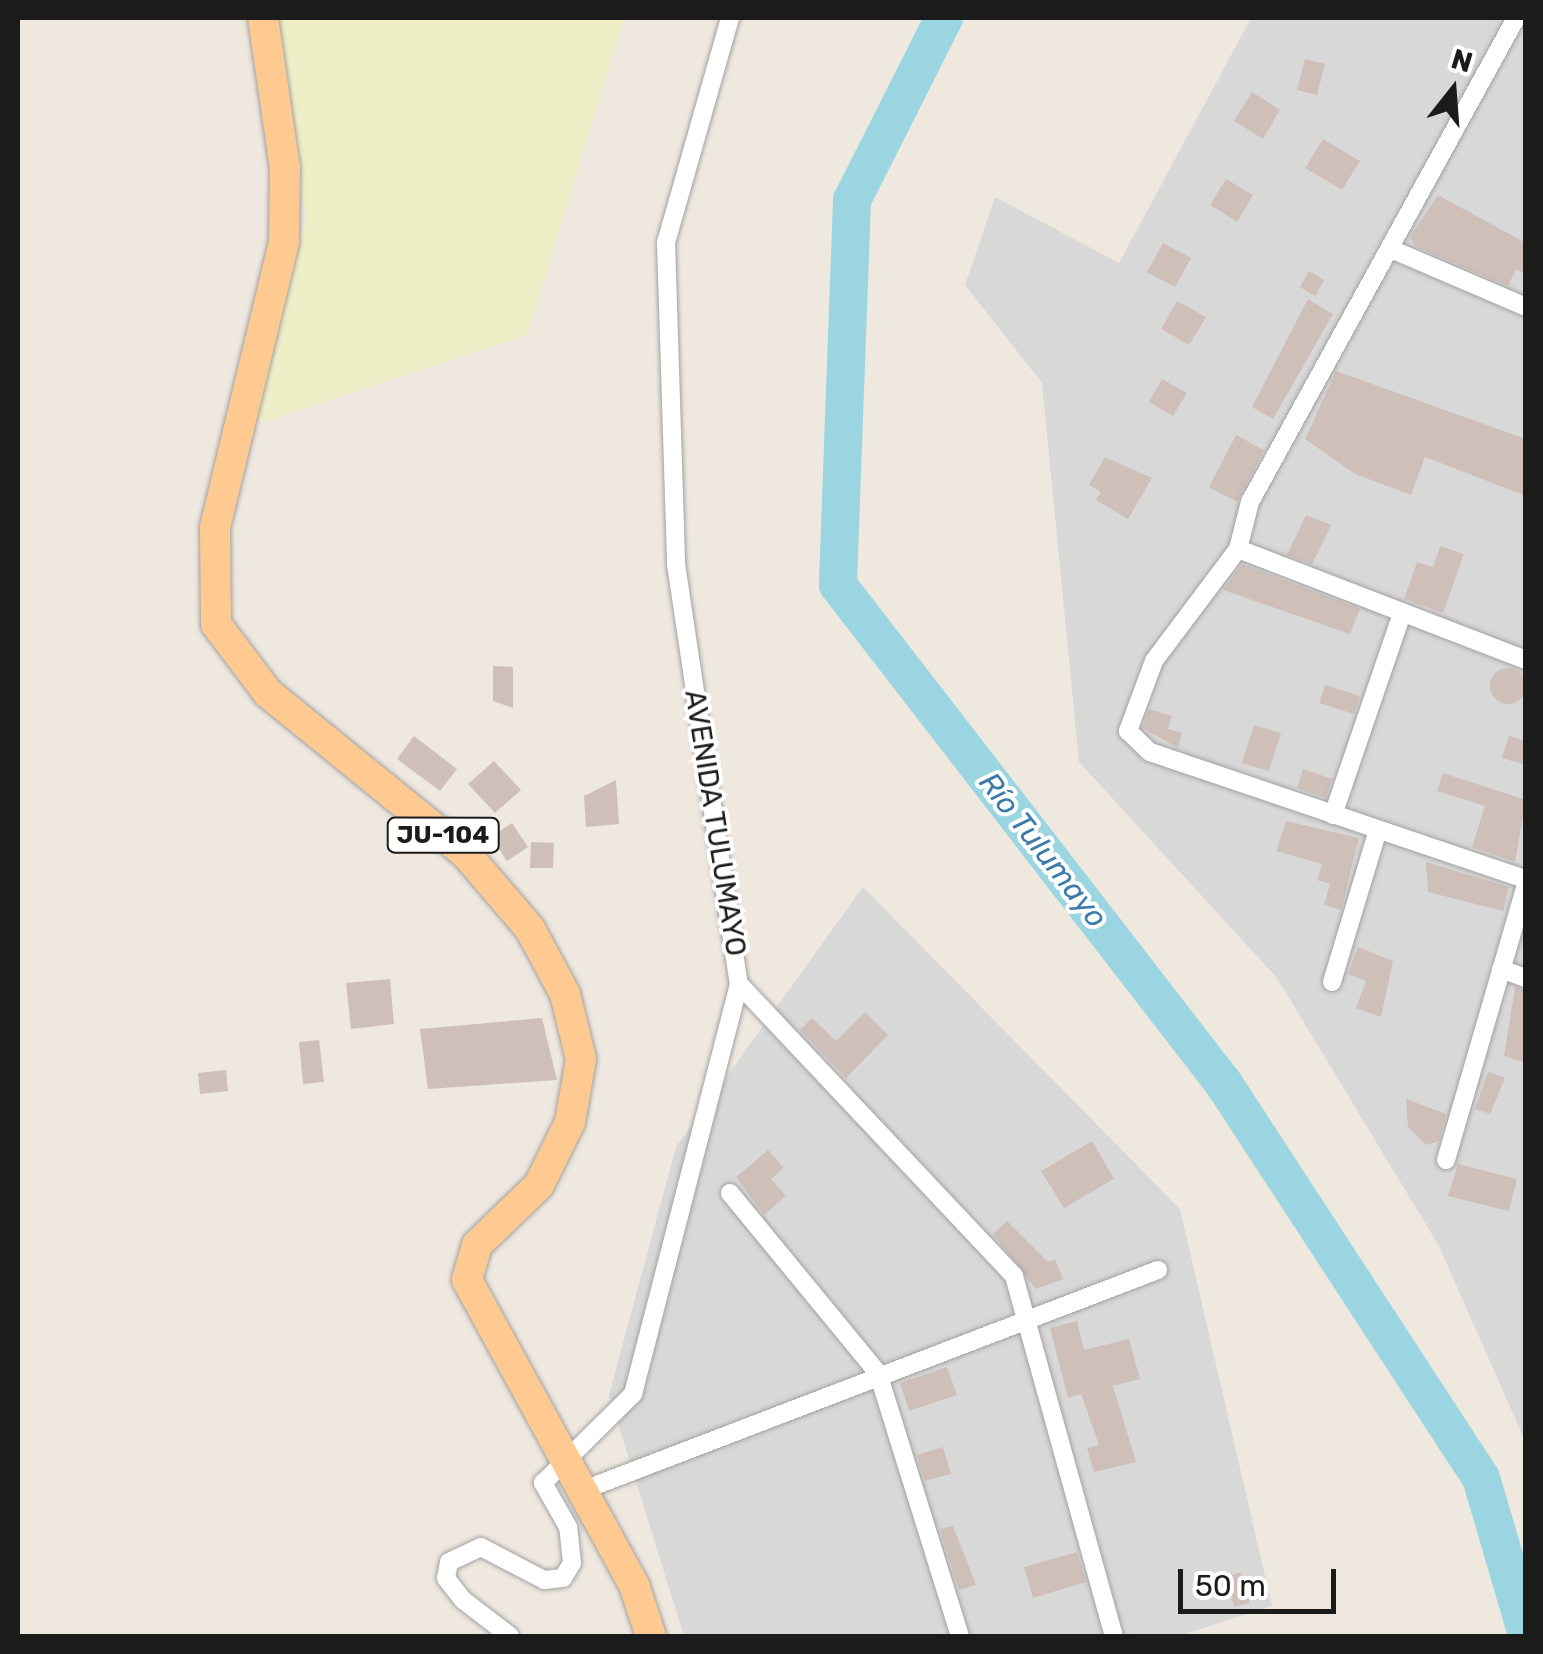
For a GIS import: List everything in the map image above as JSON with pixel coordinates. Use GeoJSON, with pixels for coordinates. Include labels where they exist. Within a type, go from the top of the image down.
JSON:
{"type":"FeatureCollection","features":[{"type":"Feature","properties":{"kind":"main road","name":"JU-104"},"geometry":{"type":"LineString","coordinates":[[263,18],[285,168],[284,242],[215,528],[216,624],[268,693],[466,854],[530,929],[565,994],[580,1059],[570,1122],[539,1185],[477,1246],[467,1280],[634,1586],[651,1636]]}},
{"type":"Feature","properties":{"kind":"street","name":"AVENIDA TULUMAYO"},"geometry":{"type":"LineString","coordinates":[[730,18],[666,242],[676,564],[740,984],[1014,1276],[1114,1636]]}},
{"type":"Feature","properties":{"kind":"street"},"geometry":{"type":"LineString","coordinates":[[1446,1160],[1526,881],[1150,752],[1128,731],[1154,661],[1238,549],[1250,502],[1516,18]]}},
{"type":"Feature","properties":{"kind":"street"},"geometry":{"type":"LineString","coordinates":[[1391,249],[1526,307]]}},
{"type":"Feature","properties":{"kind":"street"},"geometry":{"type":"LineString","coordinates":[[1238,549],[1526,660]]}},
{"type":"Feature","properties":{"kind":"street"},"geometry":{"type":"LineString","coordinates":[[1333,814],[1402,614]]}},
{"type":"Feature","properties":{"kind":"street"},"geometry":{"type":"LineString","coordinates":[[1332,982],[1378,830]]}},
{"type":"Feature","properties":{"kind":"street"},"geometry":{"type":"LineString","coordinates":[[1501,969],[1526,978]]}},
{"type":"Feature","properties":{"kind":"street"},"geometry":{"type":"LineString","coordinates":[[510,1636],[463,1600],[446,1578],[449,1562],[481,1547],[530,1575],[562,1578],[574,1545],[543,1483],[562,1460],[607,1430],[633,1394],[740,984]]}},
{"type":"Feature","properties":{"kind":"street"},"geometry":{"type":"LineString","coordinates":[[730,1193],[878,1374],[960,1636]]}},
{"type":"Feature","properties":{"kind":"street"},"geometry":{"type":"LineString","coordinates":[[581,1491],[1025,1315],[1158,1270]]}},
{"type":"Feature","properties":{"kind":"shaded area"},"geometry":{"type":"Polygon","coordinates":[[[1251,18],[1525,18],[1525,1441],[1439,1246],[1277,978],[1079,762],[1042,383],[965,285],[995,197],[1119,263],[1251,18]]]}},
{"type":"Feature","properties":{"kind":"shaded area"},"geometry":{"type":"Polygon","coordinates":[[[863,887],[1180,1209],[1272,1606],[1179,1636],[684,1636],[609,1395],[676,1147],[863,887]]]}},
{"type":"Feature","properties":{"kind":"green space"},"geometry":{"type":"Polygon","coordinates":[[[267,18],[624,18],[527,335],[253,425],[306,218],[267,18]]]}},
{"type":"Feature","properties":{"kind":"building"},"geometry":{"type":"Polygon","coordinates":[[[1305,59],[1325,64],[1317,95],[1297,90],[1305,59]]]}},
{"type":"Feature","properties":{"kind":"building"},"geometry":{"type":"Polygon","coordinates":[[[1252,92],[1280,110],[1263,139],[1234,121],[1252,92]]]}},
{"type":"Feature","properties":{"kind":"building"},"geometry":{"type":"Polygon","coordinates":[[[1323,139],[1360,161],[1342,190],[1305,168],[1323,139]]]}},
{"type":"Feature","properties":{"kind":"building"},"geometry":{"type":"Polygon","coordinates":[[[1226,179],[1253,195],[1237,222],[1210,205],[1226,179]]]}},
{"type":"Feature","properties":{"kind":"building"},"geometry":{"type":"Polygon","coordinates":[[[1438,195],[1526,243],[1526,274],[1516,269],[1508,286],[1415,246],[1410,237],[1438,195]]]}},
{"type":"Feature","properties":{"kind":"building"},"geometry":{"type":"Polygon","coordinates":[[[1163,243],[1191,258],[1175,287],[1147,272],[1163,243]]]}},
{"type":"Feature","properties":{"kind":"building"},"geometry":{"type":"Polygon","coordinates":[[[1309,271],[1324,280],[1315,296],[1300,287],[1309,271]]]}},
{"type":"Feature","properties":{"kind":"building"},"geometry":{"type":"Polygon","coordinates":[[[1308,299],[1333,314],[1273,419],[1252,407],[1308,299]]]}},
{"type":"Feature","properties":{"kind":"building"},"geometry":{"type":"Polygon","coordinates":[[[1177,301],[1206,317],[1189,345],[1161,329],[1177,301]]]}},
{"type":"Feature","properties":{"kind":"building"},"geometry":{"type":"Polygon","coordinates":[[[1336,371],[1526,439],[1526,496],[1425,457],[1411,495],[1355,474],[1305,439],[1336,371]]]}},
{"type":"Feature","properties":{"kind":"building"},"geometry":{"type":"Polygon","coordinates":[[[1162,379],[1187,393],[1173,416],[1149,402],[1162,379]]]}},
{"type":"Feature","properties":{"kind":"building"},"geometry":{"type":"Polygon","coordinates":[[[1236,435],[1264,450],[1237,502],[1209,487],[1236,435]]]}},
{"type":"Feature","properties":{"kind":"building"},"geometry":{"type":"Polygon","coordinates":[[[1105,457],[1152,478],[1128,519],[1096,500],[1101,492],[1089,485],[1105,457]]]}},
{"type":"Feature","properties":{"kind":"building"},"geometry":{"type":"Polygon","coordinates":[[[1306,515],[1331,525],[1312,564],[1287,555],[1306,515]]]}},
{"type":"Feature","properties":{"kind":"building"},"geometry":{"type":"Polygon","coordinates":[[[1440,546],[1464,554],[1443,613],[1404,599],[1417,562],[1433,567],[1440,546]]]}},
{"type":"Feature","properties":{"kind":"building"},"geometry":{"type":"Polygon","coordinates":[[[1242,564],[1360,609],[1350,634],[1223,590],[1242,564]]]}},
{"type":"Feature","properties":{"kind":"building"},"geometry":{"type":"Polygon","coordinates":[[[493,666],[513,667],[513,708],[493,701],[493,666]]]}},
{"type":"Feature","properties":{"kind":"building"},"geometry":{"type":"Polygon","coordinates":[[[1508,668],[1521,673],[1526,686],[1521,699],[1508,704],[1495,699],[1490,686],[1495,673],[1508,668]]]}},
{"type":"Feature","properties":{"kind":"building"},"geometry":{"type":"Polygon","coordinates":[[[1325,685],[1360,696],[1354,714],[1319,703],[1325,685]]]}},
{"type":"Feature","properties":{"kind":"building"},"geometry":{"type":"Polygon","coordinates":[[[1149,709],[1172,716],[1168,729],[1182,733],[1178,748],[1143,728],[1149,709]]]}},
{"type":"Feature","properties":{"kind":"building"},"geometry":{"type":"Polygon","coordinates":[[[1254,725],[1281,733],[1269,771],[1242,763],[1254,725]]]}},
{"type":"Feature","properties":{"kind":"building"},"geometry":{"type":"Polygon","coordinates":[[[414,736],[457,769],[440,791],[397,759],[414,736]]]}},
{"type":"Feature","properties":{"kind":"building"},"geometry":{"type":"Polygon","coordinates":[[[1509,736],[1526,741],[1526,765],[1502,758],[1509,736]]]}},
{"type":"Feature","properties":{"kind":"building"},"geometry":{"type":"Polygon","coordinates":[[[494,761],[521,790],[495,813],[468,784],[494,761]]]}},
{"type":"Feature","properties":{"kind":"building"},"geometry":{"type":"Polygon","coordinates":[[[1303,769],[1332,779],[1326,798],[1297,788],[1303,769]]]}},
{"type":"Feature","properties":{"kind":"building"},"geometry":{"type":"Polygon","coordinates":[[[1443,773],[1526,800],[1515,862],[1472,847],[1485,806],[1437,791],[1443,773]]]}},
{"type":"Feature","properties":{"kind":"building"},"geometry":{"type":"Polygon","coordinates":[[[616,780],[619,824],[586,827],[584,796],[616,780]]]}},
{"type":"Feature","properties":{"kind":"building"},"geometry":{"type":"Polygon","coordinates":[[[1286,821],[1359,838],[1341,910],[1324,905],[1330,884],[1317,880],[1322,864],[1276,851],[1286,821]]]}},
{"type":"Feature","properties":{"kind":"building"},"geometry":{"type":"Polygon","coordinates":[[[512,823],[528,847],[507,861],[491,837],[512,823]]]}},
{"type":"Feature","properties":{"kind":"building"},"geometry":{"type":"Polygon","coordinates":[[[531,842],[554,843],[553,868],[530,868],[531,842]]]}},
{"type":"Feature","properties":{"kind":"building"},"geometry":{"type":"Polygon","coordinates":[[[1426,862],[1509,887],[1503,911],[1428,892],[1426,862]]]}},
{"type":"Feature","properties":{"kind":"building"},"geometry":{"type":"Polygon","coordinates":[[[1358,947],[1393,961],[1381,1017],[1356,1008],[1366,981],[1348,974],[1358,947]]]}},
{"type":"Feature","properties":{"kind":"building"},"geometry":{"type":"Polygon","coordinates":[[[390,979],[394,1024],[351,1029],[346,983],[390,979]]]}},
{"type":"Feature","properties":{"kind":"building"},"geometry":{"type":"Polygon","coordinates":[[[1515,987],[1526,990],[1526,1063],[1504,1056],[1515,987]]]}},
{"type":"Feature","properties":{"kind":"building"},"geometry":{"type":"Polygon","coordinates":[[[865,1012],[888,1035],[846,1078],[800,1030],[812,1018],[836,1041],[865,1012]]]}},
{"type":"Feature","properties":{"kind":"building"},"geometry":{"type":"Polygon","coordinates":[[[542,1018],[557,1080],[428,1089],[420,1029],[542,1018]]]}},
{"type":"Feature","properties":{"kind":"building"},"geometry":{"type":"Polygon","coordinates":[[[319,1040],[324,1082],[303,1084],[299,1042],[319,1040]]]}},
{"type":"Feature","properties":{"kind":"building"},"geometry":{"type":"Polygon","coordinates":[[[226,1070],[228,1091],[200,1094],[198,1073],[226,1070]]]}},
{"type":"Feature","properties":{"kind":"building"},"geometry":{"type":"Polygon","coordinates":[[[1488,1072],[1505,1078],[1490,1114],[1475,1109],[1488,1072]]]}},
{"type":"Feature","properties":{"kind":"building"},"geometry":{"type":"Polygon","coordinates":[[[1406,1099],[1446,1114],[1439,1141],[1426,1145],[1408,1127],[1406,1099]]]}},
{"type":"Feature","properties":{"kind":"building"},"geometry":{"type":"Polygon","coordinates":[[[1092,1141],[1114,1179],[1064,1208],[1041,1171],[1092,1141]]]}},
{"type":"Feature","properties":{"kind":"building"},"geometry":{"type":"Polygon","coordinates":[[[768,1150],[784,1168],[771,1179],[786,1196],[764,1215],[736,1177],[768,1150]]]}},
{"type":"Feature","properties":{"kind":"building"},"geometry":{"type":"Polygon","coordinates":[[[1458,1164],[1517,1179],[1509,1211],[1448,1196],[1458,1164]]]}},
{"type":"Feature","properties":{"kind":"building"},"geometry":{"type":"Polygon","coordinates":[[[1007,1221],[1048,1262],[1055,1259],[1063,1279],[1036,1289],[993,1234],[1007,1221]]]}},
{"type":"Feature","properties":{"kind":"building"},"geometry":{"type":"Polygon","coordinates":[[[1077,1321],[1084,1350],[1129,1339],[1140,1379],[1113,1386],[1136,1462],[1094,1472],[1087,1448],[1099,1445],[1081,1394],[1068,1398],[1050,1328],[1077,1321]]]}},
{"type":"Feature","properties":{"kind":"building"},"geometry":{"type":"Polygon","coordinates":[[[947,1367],[957,1395],[909,1411],[900,1383],[947,1367]]]}},
{"type":"Feature","properties":{"kind":"building"},"geometry":{"type":"Polygon","coordinates":[[[943,1447],[951,1474],[925,1481],[917,1455],[943,1447]]]}},
{"type":"Feature","properties":{"kind":"building"},"geometry":{"type":"Polygon","coordinates":[[[953,1526],[976,1585],[959,1590],[940,1529],[953,1526]]]}},
{"type":"Feature","properties":{"kind":"building"},"geometry":{"type":"Polygon","coordinates":[[[1077,1552],[1086,1582],[1033,1598],[1024,1567],[1077,1552]]]}},
{"type":"Feature","properties":{"kind":"building"},"geometry":{"type":"Polygon","coordinates":[[[1241,1572],[1250,1603],[1234,1607],[1226,1577],[1241,1572]]]}},
{"type":"Feature","properties":{"kind":"waterway","name":"Río Tulumayo"},"geometry":{"type":"LineString","coordinates":[[944,18],[852,200],[838,585],[1224,1084],[1481,1478],[1526,1631]]}}]}
